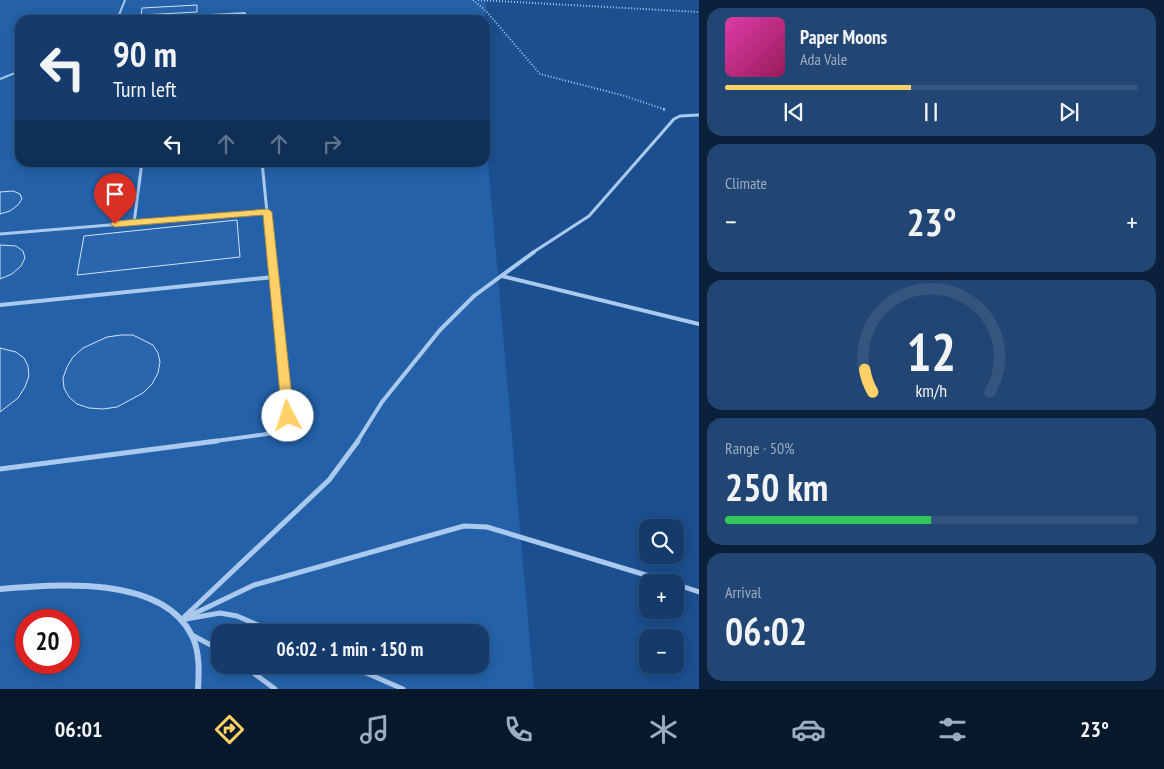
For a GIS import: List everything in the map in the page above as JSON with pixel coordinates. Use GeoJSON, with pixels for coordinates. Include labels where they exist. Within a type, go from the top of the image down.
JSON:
{"type":"FeatureCollection","features":[{"type":"Feature","properties":{"kind":"street"},"geometry":{"type":"LineString","coordinates":[[0,588],[29,585],[90,585],[146,597],[166,607],[181,620],[192,635],[199,663],[198,689]]}},
{"type":"Feature","properties":{"kind":"lane"},"geometry":{"type":"LineString","coordinates":[[118,15],[122,2],[125,0]]}},
{"type":"Feature","properties":{"kind":"lane"},"geometry":{"type":"LineString","coordinates":[[211,15],[245,13],[245,15]]}},
{"type":"Feature","properties":{"kind":"lane"},"geometry":{"type":"LineString","coordinates":[[0,79],[15,72]]}},
{"type":"Feature","properties":{"kind":"lane"},"geometry":{"type":"LineString","coordinates":[[181,620],[329,480],[352,450],[382,402],[440,330],[474,296],[545,244],[589,216],[674,119],[680,116],[699,116]]}},
{"type":"Feature","properties":{"kind":"lane"},"geometry":{"type":"LineString","coordinates":[[134,222],[141,167]]}},
{"type":"Feature","properties":{"kind":"lane"},"geometry":{"type":"LineString","coordinates":[[0,469],[267,434],[281,429],[288,416],[263,167]]}},
{"type":"Feature","properties":{"kind":"lane"},"geometry":{"type":"LineString","coordinates":[[0,234],[268,212]]}},
{"type":"Feature","properties":{"kind":"lane"},"geometry":{"type":"LineString","coordinates":[[501,276],[699,324]]}},
{"type":"Feature","properties":{"kind":"lane"},"geometry":{"type":"LineString","coordinates":[[0,305],[274,277]]}},
{"type":"Feature","properties":{"kind":"lane"},"geometry":{"type":"LineString","coordinates":[[181,620],[254,585],[464,526],[487,527],[643,574]]}},
{"type":"Feature","properties":{"kind":"lane"},"geometry":{"type":"LineString","coordinates":[[684,587],[699,592]]}},
{"type":"Feature","properties":{"kind":"lane"},"geometry":{"type":"LineString","coordinates":[[181,620],[220,613],[237,616],[256,624]]}},
{"type":"Feature","properties":{"kind":"lane"},"geometry":{"type":"LineString","coordinates":[[192,635],[211,645]]}},
{"type":"Feature","properties":{"kind":"lane"},"geometry":{"type":"LineString","coordinates":[[256,674],[275,689]]}},
{"type":"Feature","properties":{"kind":"lane"},"geometry":{"type":"LineString","coordinates":[[369,674],[403,689]]}},
{"type":"Feature","properties":{"kind":"path"},"geometry":{"type":"LineString","coordinates":[[473,0],[489,15]]}},
{"type":"Feature","properties":{"kind":"path"},"geometry":{"type":"LineString","coordinates":[[478,0],[699,12]]}},
{"type":"Feature","properties":{"kind":"path"},"geometry":{"type":"LineString","coordinates":[[490,16],[540,74],[625,96],[680,116]]}},
{"type":"Feature","properties":{"kind":"shaded area"},"geometry":{"type":"Polygon","coordinates":[[[0,0],[487,0],[485,15],[15,15],[15,167],[488,167],[534,689],[0,689],[0,0]]]}},
{"type":"Feature","properties":{"kind":"building"},"geometry":{"type":"Polygon","coordinates":[[[197,5],[197,12],[141,15],[142,8],[197,5]]]}},
{"type":"Feature","properties":{"kind":"building"},"geometry":{"type":"Polygon","coordinates":[[[13,191],[20,194],[22,199],[10,211],[0,214],[0,192],[13,191]]]}},
{"type":"Feature","properties":{"kind":"building"},"geometry":{"type":"Polygon","coordinates":[[[237,220],[240,257],[77,275],[84,236],[237,220]]]}},
{"type":"Feature","properties":{"kind":"building"},"geometry":{"type":"Polygon","coordinates":[[[0,245],[16,246],[23,251],[25,258],[21,266],[12,274],[0,279],[0,245]]]}},
{"type":"Feature","properties":{"kind":"building"},"geometry":{"type":"Polygon","coordinates":[[[133,335],[153,345],[158,353],[160,362],[158,373],[152,384],[143,393],[117,407],[89,408],[77,404],[69,397],[64,388],[63,378],[73,357],[83,348],[107,337],[133,335]]]}},
{"type":"Feature","properties":{"kind":"building"},"geometry":{"type":"Polygon","coordinates":[[[0,348],[16,352],[24,358],[28,366],[29,376],[18,398],[0,412],[0,348]]]}},
{"type":"Feature","properties":{"kind":"route"},"geometry":{"type":"LineString","coordinates":[[115,224],[268,212],[288,416]]}}]}
